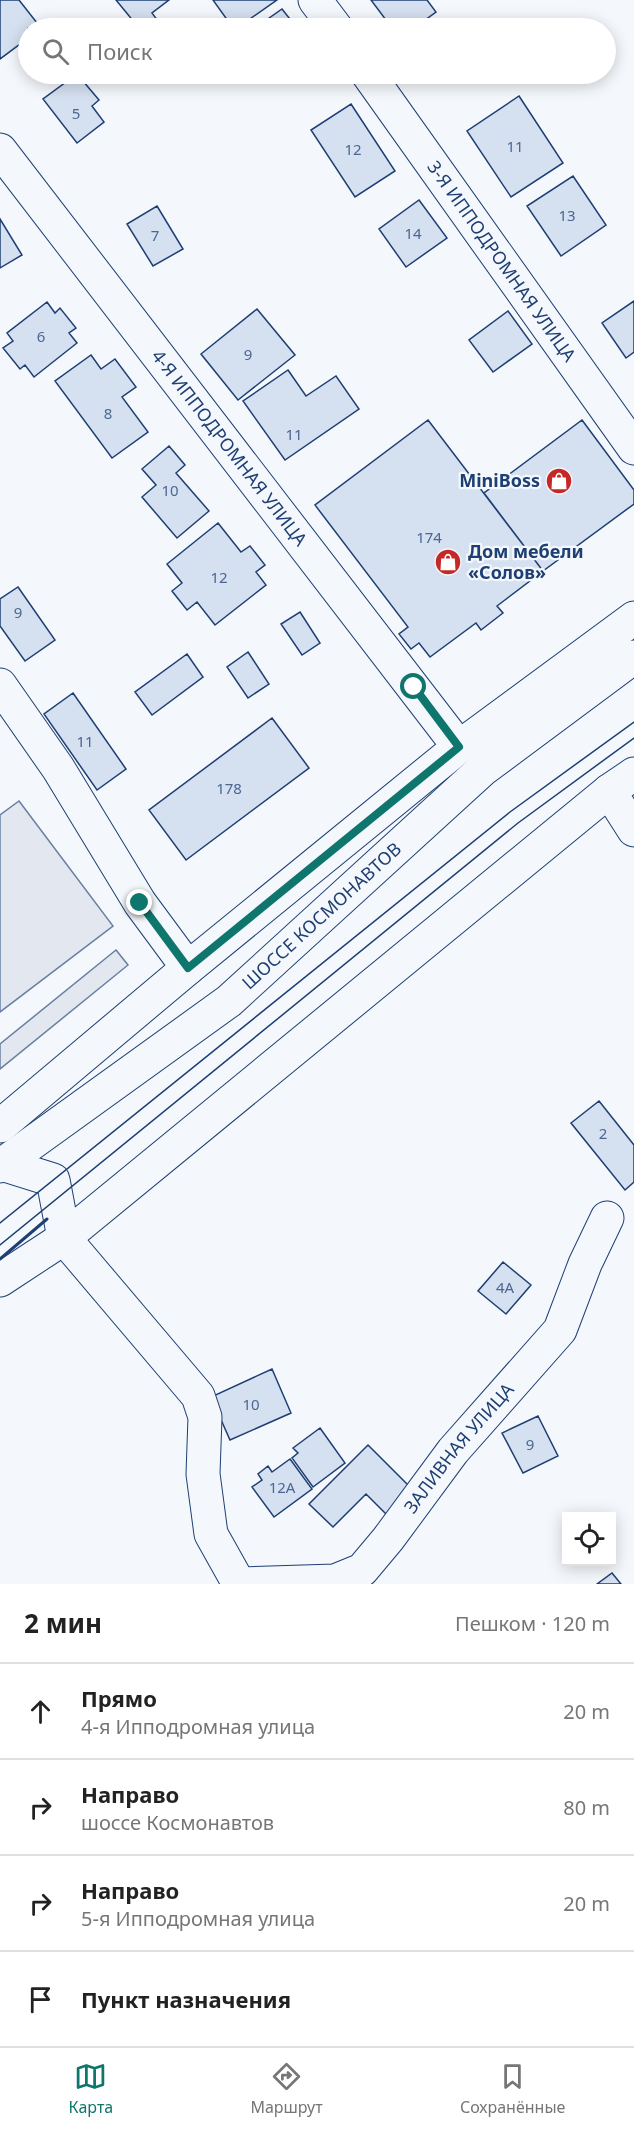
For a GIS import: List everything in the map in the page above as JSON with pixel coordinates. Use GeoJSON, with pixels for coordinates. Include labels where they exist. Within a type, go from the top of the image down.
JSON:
{"type":"FeatureCollection","features":[{"type":"Feature","properties":{"kind":"street"},"geometry":{"type":"LineString","coordinates":[[315,0],[328,18]]}},
{"type":"Feature","properties":{"kind":"street","name":"3-Я ИППОДРОМНАЯ УЛИЦА"},"geometry":{"type":"LineString","coordinates":[[375,84],[634,448]]}},
{"type":"Feature","properties":{"kind":"street","name":"4-Я ИППОДРОМНАЯ УЛИЦА"},"geometry":{"type":"LineString","coordinates":[[0,150],[459,747]]}},
{"type":"Feature","properties":{"kind":"street"},"geometry":{"type":"LineString","coordinates":[[0,1126],[188,968],[459,747],[634,618]]}},
{"type":"Feature","properties":{"kind":"street","name":"ШОССЕ КОСМОНАВТОВ"},"geometry":{"type":"LineString","coordinates":[[1,1165],[229,1001],[482,770],[634,657]]}},
{"type":"Feature","properties":{"kind":"street"},"geometry":{"type":"LineString","coordinates":[[0,685],[58,768],[140,903],[188,968]]}},
{"type":"Feature","properties":{"kind":"street"},"geometry":{"type":"LineString","coordinates":[[0,1280],[64,1238],[622,783],[634,830]]}},
{"type":"Feature","properties":{"kind":"street","name":"ЗАЛИВНАЯ УЛИЦА"},"geometry":{"type":"LineString","coordinates":[[1,1165],[53,1180],[64,1238],[198,1396],[205,1417],[203,1474],[211,1534],[240,1584],[335,1581],[362,1570],[388,1539],[453,1451],[560,1330],[585,1264],[607,1218]]}},
{"type":"Feature","properties":{"kind":"shaded area"},"geometry":{"type":"Polygon","coordinates":[[[19,801],[113,926],[0,1012],[0,815],[19,801]]]}},
{"type":"Feature","properties":{"kind":"shaded area"},"geometry":{"type":"Polygon","coordinates":[[[116,950],[128,965],[0,1069],[0,1044],[116,950]]]}},
{"type":"Feature","properties":{"kind":"building"},"geometry":{"type":"Polygon","coordinates":[[[0,0],[19,0],[33,18],[18,18],[18,46],[0,59],[0,0]]]}},
{"type":"Feature","properties":{"kind":"building"},"geometry":{"type":"Polygon","coordinates":[[[116,0],[169,0],[152,13],[156,18],[131,18],[116,0]]]}},
{"type":"Feature","properties":{"kind":"building"},"geometry":{"type":"Polygon","coordinates":[[[213,0],[277,0],[251,18],[226,18],[213,0]]]}},
{"type":"Feature","properties":{"kind":"building"},"geometry":{"type":"Polygon","coordinates":[[[371,0],[427,0],[436,12],[428,18],[384,18],[371,0]]]}},
{"type":"Feature","properties":{"kind":"building"},"geometry":{"type":"Polygon","coordinates":[[[282,9],[289,18],[269,18],[282,9]]]}},
{"type":"Feature","properties":{"kind":"building"},"geometry":{"type":"Polygon","coordinates":[[[63,84],[85,84],[99,100],[92,106],[104,122],[77,143],[43,99],[63,84]]]}},
{"type":"Feature","properties":{"kind":"building"},"geometry":{"type":"Polygon","coordinates":[[[519,96],[563,163],[511,197],[467,131],[519,96]]]}},
{"type":"Feature","properties":{"kind":"building"},"geometry":{"type":"Polygon","coordinates":[[[351,104],[395,171],[355,197],[311,130],[351,104]]]}},
{"type":"Feature","properties":{"kind":"building"},"geometry":{"type":"Polygon","coordinates":[[[573,176],[606,225],[561,256],[527,206],[573,176]]]}},
{"type":"Feature","properties":{"kind":"building"},"geometry":{"type":"Polygon","coordinates":[[[419,200],[447,238],[406,267],[379,229],[419,200]]]}},
{"type":"Feature","properties":{"kind":"building"},"geometry":{"type":"Polygon","coordinates":[[[157,206],[183,249],[153,266],[127,224],[157,206]]]}},
{"type":"Feature","properties":{"kind":"building"},"geometry":{"type":"Polygon","coordinates":[[[0,219],[22,255],[0,268],[0,219]]]}},
{"type":"Feature","properties":{"kind":"building"},"geometry":{"type":"Polygon","coordinates":[[[634,301],[634,352],[626,358],[602,323],[634,301]]]}},
{"type":"Feature","properties":{"kind":"building"},"geometry":{"type":"Polygon","coordinates":[[[47,302],[55,313],[60,308],[76,328],[69,333],[77,343],[34,377],[25,365],[20,369],[3,348],[13,341],[7,333],[47,302]]]}},
{"type":"Feature","properties":{"kind":"building"},"geometry":{"type":"Polygon","coordinates":[[[257,309],[295,355],[238,400],[201,354],[257,309]]]}},
{"type":"Feature","properties":{"kind":"building"},"geometry":{"type":"Polygon","coordinates":[[[508,311],[532,344],[493,372],[469,340],[508,311]]]}},
{"type":"Feature","properties":{"kind":"building"},"geometry":{"type":"Polygon","coordinates":[[[91,355],[101,369],[115,359],[136,387],[122,397],[148,432],[112,458],[55,381],[91,355]]]}},
{"type":"Feature","properties":{"kind":"building"},"geometry":{"type":"Polygon","coordinates":[[[288,370],[306,396],[336,376],[359,409],[285,460],[243,401],[288,370]]]}},
{"type":"Feature","properties":{"kind":"building"},"geometry":{"type":"Polygon","coordinates":[[[428,420],[543,571],[497,606],[503,613],[481,630],[476,623],[430,657],[419,643],[411,649],[399,634],[408,627],[315,505],[428,420]]]}},
{"type":"Feature","properties":{"kind":"building"},"geometry":{"type":"Polygon","coordinates":[[[582,420],[634,490],[634,504],[543,571],[484,493],[582,420]]]}},
{"type":"Feature","properties":{"kind":"building"},"geometry":{"type":"Polygon","coordinates":[[[169,446],[185,465],[176,473],[209,511],[177,538],[142,497],[156,485],[142,469],[169,446]]]}},
{"type":"Feature","properties":{"kind":"building"},"geometry":{"type":"Polygon","coordinates":[[[218,523],[241,552],[250,546],[265,565],[256,572],[266,585],[215,625],[197,602],[187,610],[172,591],[182,583],[167,564],[218,523]]]}},
{"type":"Feature","properties":{"kind":"building"},"geometry":{"type":"Polygon","coordinates":[[[18,587],[55,640],[25,661],[0,626],[0,599],[18,587]]]}},
{"type":"Feature","properties":{"kind":"building"},"geometry":{"type":"Polygon","coordinates":[[[300,612],[320,643],[302,655],[281,624],[300,612]]]}},
{"type":"Feature","properties":{"kind":"building"},"geometry":{"type":"Polygon","coordinates":[[[248,652],[269,684],[248,698],[227,667],[248,652]]]}},
{"type":"Feature","properties":{"kind":"building"},"geometry":{"type":"Polygon","coordinates":[[[187,654],[203,677],[152,715],[135,692],[187,654]]]}},
{"type":"Feature","properties":{"kind":"building"},"geometry":{"type":"Polygon","coordinates":[[[73,693],[126,769],[97,790],[44,714],[73,693]]]}},
{"type":"Feature","properties":{"kind":"building"},"geometry":{"type":"Polygon","coordinates":[[[272,718],[309,768],[186,860],[149,810],[272,718]]]}},
{"type":"Feature","properties":{"kind":"building"},"geometry":{"type":"Polygon","coordinates":[[[599,1101],[634,1145],[634,1182],[625,1190],[571,1123],[599,1101]]]}},
{"type":"Feature","properties":{"kind":"building"},"geometry":{"type":"Polygon","coordinates":[[[503,1262],[531,1285],[506,1314],[478,1291],[503,1262]]]}},
{"type":"Feature","properties":{"kind":"building"},"geometry":{"type":"Polygon","coordinates":[[[272,1369],[291,1413],[230,1440],[211,1397],[272,1369]]]}},
{"type":"Feature","properties":{"kind":"building"},"geometry":{"type":"Polygon","coordinates":[[[538,1416],[558,1456],[523,1473],[502,1433],[538,1416]]]}},
{"type":"Feature","properties":{"kind":"building"},"geometry":{"type":"Polygon","coordinates":[[[320,1428],[345,1463],[313,1487],[292,1458],[298,1453],[293,1448],[320,1428]]]}},
{"type":"Feature","properties":{"kind":"building"},"geometry":{"type":"Polygon","coordinates":[[[368,1445],[415,1492],[389,1517],[366,1494],[333,1527],[309,1504],[368,1445]]]}},
{"type":"Feature","properties":{"kind":"building"},"geometry":{"type":"Polygon","coordinates":[[[290,1459],[312,1489],[274,1517],[252,1487],[262,1480],[258,1474],[268,1466],[272,1472],[290,1459]]]}},
{"type":"Feature","properties":{"kind":"building"},"geometry":{"type":"Polygon","coordinates":[[[612,1573],[621,1584],[597,1584],[612,1573]]]}},
{"type":"Feature","properties":{"kind":"tram line"},"geometry":{"type":"LineString","coordinates":[[0,1223],[510,812],[634,722]]}},
{"type":"Feature","properties":{"kind":"tram line"},"geometry":{"type":"LineString","coordinates":[[0,1245],[518,823],[634,738]]}},
{"type":"Feature","properties":{"kind":"wall"},"geometry":{"type":"LineString","coordinates":[[0,1259],[47,1219]]}},
{"type":"Feature","properties":{"kind":"place","name":"MiniBoss"},"geometry":{"type":"Point","coordinates":[559,481]}},
{"type":"Feature","properties":{"kind":"place","name":"Дом мебели «Солов»"},"geometry":{"type":"Point","coordinates":[448,562]}},
{"type":"Feature","properties":{"kind":"route"},"geometry":{"type":"LineString","coordinates":[[140,903],[188,968],[459,747],[414,687]]}}]}
